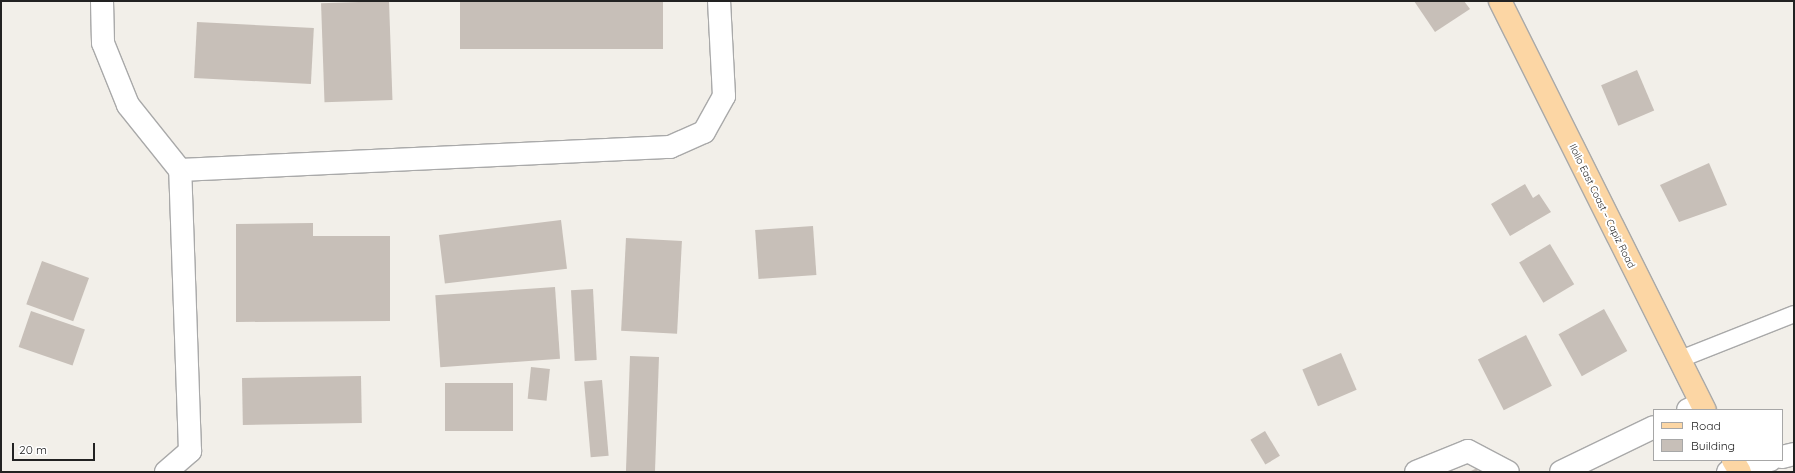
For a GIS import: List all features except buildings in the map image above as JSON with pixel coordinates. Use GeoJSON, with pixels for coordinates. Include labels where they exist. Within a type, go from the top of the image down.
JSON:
{"type":"FeatureCollection","features":[{"type":"Feature","properties":{"kind":"main road","name":"Iloilo East Coast – Capiz Road"},"geometry":{"type":"LineString","coordinates":[[1500,1],[1678,360],[1698,408]]}},
{"type":"Feature","properties":{"kind":"street"},"geometry":{"type":"LineString","coordinates":[[102,1],[103,43],[128,105],[180,170],[190,451],[166,472]]}},
{"type":"Feature","properties":{"kind":"street"},"geometry":{"type":"LineString","coordinates":[[180,170],[670,147],[704,132],[724,96],[719,1]]}},
{"type":"Feature","properties":{"kind":"street"},"geometry":{"type":"LineString","coordinates":[[1561,472],[1653,427]]}},
{"type":"Feature","properties":{"kind":"street"},"geometry":{"type":"LineString","coordinates":[[1416,472],[1468,451],[1508,472]]}},
{"type":"Feature","properties":{"kind":"street"},"geometry":{"type":"LineString","coordinates":[[1783,457],[1794,454]]}},
{"type":"Feature","properties":{"kind":"street"},"geometry":{"type":"LineString","coordinates":[[1735,468],[1766,461]]}},
{"type":"Feature","properties":{"kind":"lane"},"geometry":{"type":"LineString","coordinates":[[1678,360],[1794,314]]}}]}
